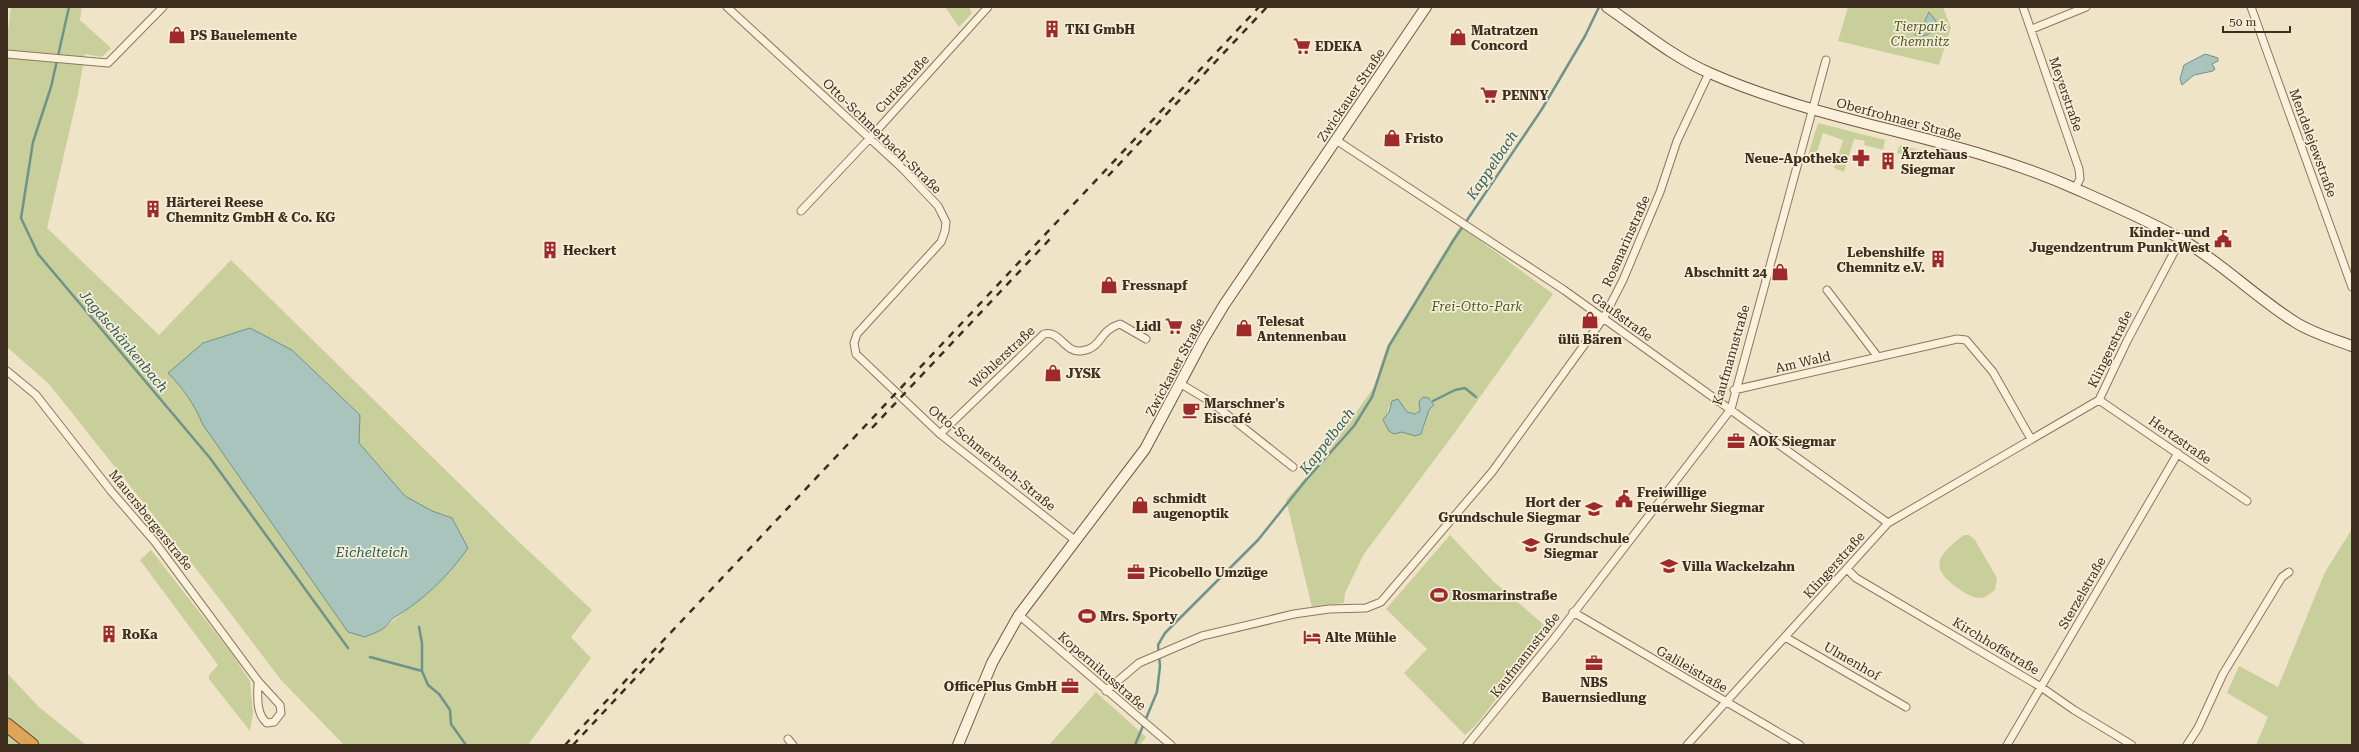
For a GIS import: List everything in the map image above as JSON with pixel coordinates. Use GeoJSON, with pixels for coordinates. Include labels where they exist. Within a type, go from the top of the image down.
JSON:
{"type":"FeatureCollection","features":[{"type":"Feature","properties":{"kind":"highway"},"geometry":{"type":"LineString","coordinates":[[8,725],[32,745]]}},
{"type":"Feature","properties":{"kind":"main road","name":"Zwickauer Straße"},"geometry":{"type":"LineString","coordinates":[[958,745],[992,663],[1019,615],[1145,449],[1181,384],[1203,340],[1224,305],[1426,7]]}},
{"type":"Feature","properties":{"kind":"main road","name":"Oberfrohnaer Straße"},"geometry":{"type":"LineString","coordinates":[[1607,7],[1664,47],[1709,73],[1812,109],[2016,164],[2075,188],[2181,239],[2295,322],[2317,333],[2352,346]]}},
{"type":"Feature","properties":{"kind":"street"},"geometry":{"type":"LineString","coordinates":[[7,54],[108,63],[163,7]]}},
{"type":"Feature","properties":{"kind":"street","name":"Otto-Schmerbach-Straße"},"geometry":{"type":"LineString","coordinates":[[727,7],[870,138],[938,206],[946,222],[945,231],[935,249],[857,334],[855,349],[860,358],[940,434],[1076,540]]}},
{"type":"Feature","properties":{"kind":"street","name":"Curiestraße"},"geometry":{"type":"LineString","coordinates":[[801,211],[870,138],[988,7]]}},
{"type":"Feature","properties":{"kind":"street","name":"Meyerstraße"},"geometry":{"type":"LineString","coordinates":[[2023,7],[2032,29],[2079,169],[2080,179],[2075,188]]}},
{"type":"Feature","properties":{"kind":"street"},"geometry":{"type":"LineString","coordinates":[[2032,29],[2086,7]]}},
{"type":"Feature","properties":{"kind":"street","name":"Mendelejewstraße"},"geometry":{"type":"LineString","coordinates":[[2251,7],[2352,287]]}},
{"type":"Feature","properties":{"kind":"street","name":"Kaufmannstraße"},"geometry":{"type":"LineString","coordinates":[[1467,745],[1516,687],[1731,409],[1734,390],[1826,60]]}},
{"type":"Feature","properties":{"kind":"street","name":"Rosmarinstraße"},"geometry":{"type":"LineString","coordinates":[[1106,692],[1139,663],[1152,656],[1202,636],[1294,614],[1348,608],[1366,608],[1381,602],[1492,472],[1603,319],[1623,280],[1660,192],[1677,141],[1709,73]]}},
{"type":"Feature","properties":{"kind":"street","name":"Gaußstraße"},"geometry":{"type":"LineString","coordinates":[[1336,140],[1564,290],[1888,523]]}},
{"type":"Feature","properties":{"kind":"street","name":"Klingerstraße"},"geometry":{"type":"LineString","coordinates":[[1687,745],[1888,523],[2099,400],[2127,341],[2181,239]]}},
{"type":"Feature","properties":{"kind":"street"},"geometry":{"type":"LineString","coordinates":[[1827,290],[1878,357]]}},
{"type":"Feature","properties":{"kind":"street","name":"Wöhlerstraße"},"geometry":{"type":"LineString","coordinates":[[940,434],[1002,372],[1044,334],[1054,334],[1074,351],[1081,351],[1095,347],[1105,331],[1120,324],[1146,340]]}},
{"type":"Feature","properties":{"kind":"street","name":"Am Wald"},"geometry":{"type":"LineString","coordinates":[[1734,390],[1957,339],[1970,342],[1993,372],[2031,439]]}},
{"type":"Feature","properties":{"kind":"street","name":"Mauersbergerstraße"},"geometry":{"type":"LineString","coordinates":[[7,371],[36,395],[110,491],[155,542],[258,681],[280,705],[282,713],[274,722],[266,723],[261,714],[258,697],[258,681]]}},
{"type":"Feature","properties":{"kind":"street"},"geometry":{"type":"LineString","coordinates":[[1181,384],[1211,402],[1293,467]]}},
{"type":"Feature","properties":{"kind":"street","name":"Hertzstraße"},"geometry":{"type":"LineString","coordinates":[[2099,400],[2247,501]]}},
{"type":"Feature","properties":{"kind":"street","name":"Sterzelstraße"},"geometry":{"type":"LineString","coordinates":[[2007,745],[2178,453]]}},
{"type":"Feature","properties":{"kind":"street","name":"Kirchhoffstraße"},"geometry":{"type":"LineString","coordinates":[[1847,569],[1856,578],[2041,687],[2074,710],[2132,745]]}},
{"type":"Feature","properties":{"kind":"street"},"geometry":{"type":"LineString","coordinates":[[2187,745],[2198,728],[2231,659],[2282,577],[2290,572]]}},
{"type":"Feature","properties":{"kind":"street","name":"Galileistraße"},"geometry":{"type":"LineString","coordinates":[[1573,612],[1800,745]]}},
{"type":"Feature","properties":{"kind":"street","name":"Kopernikusstraße"},"geometry":{"type":"LineString","coordinates":[[1019,615],[1106,692],[1171,745]]}},
{"type":"Feature","properties":{"kind":"street","name":"Ulmenhof"},"geometry":{"type":"LineString","coordinates":[[1785,637],[1906,707]]}},
{"type":"Feature","properties":{"kind":"green space"},"geometry":{"type":"Polygon","coordinates":[[[11,7],[82,7],[80,20],[111,48],[102,57],[85,54],[78,94],[47,228],[159,335],[231,260],[517,540],[592,610],[571,637],[591,658],[528,745],[344,745],[281,680],[208,584],[49,384],[7,347],[7,39],[11,7]],[[292,350],[168,372],[188,397],[203,425],[348,632],[365,637],[383,629],[406,610],[452,518],[432,511],[405,496],[359,443],[360,415],[292,350]]]}},
{"type":"Feature","properties":{"kind":"green space"},"geometry":{"type":"Polygon","coordinates":[[[945,7],[969,7],[972,13],[959,27],[945,7]]]}},
{"type":"Feature","properties":{"kind":"green space","name":"Tierpark Chemnitz"},"geometry":{"type":"Polygon","coordinates":[[[1848,7],[1943,7],[1951,28],[1939,65],[1838,41],[1848,7]]]}},
{"type":"Feature","properties":{"kind":"green space"},"geometry":{"type":"Polygon","coordinates":[[[1818,123],[1885,140],[1883,150],[1864,145],[1865,141],[1854,139],[1844,172],[1834,168],[1843,140],[1823,133],[1814,161],[1807,158],[1818,123]]]}},
{"type":"Feature","properties":{"kind":"green space"},"geometry":{"type":"Polygon","coordinates":[[[1900,145],[1930,153],[1929,158],[1918,156],[1917,158],[1897,153],[1900,145]]]}},
{"type":"Feature","properties":{"kind":"green space","name":"Frei-Otto-Park"},"geometry":{"type":"Polygon","coordinates":[[[1460,226],[1553,294],[1456,431],[1364,554],[1345,593],[1344,603],[1312,607],[1286,500],[1328,452],[1374,387],[1387,346],[1460,226]],[[1429,398],[1419,405],[1420,411],[1415,414],[1407,412],[1398,399],[1389,406],[1385,424],[1389,431],[1398,433],[1424,429],[1429,410],[1433,407],[1433,401],[1429,398]]]}},
{"type":"Feature","properties":{"kind":"green space"},"geometry":{"type":"Polygon","coordinates":[[[2352,529],[2352,745],[2256,745],[2268,717],[2227,693],[2239,666],[2278,687],[2325,572],[2352,529]]]}},
{"type":"Feature","properties":{"kind":"green space"},"geometry":{"type":"Polygon","coordinates":[[[1450,535],[1493,581],[1550,630],[1476,725],[1465,735],[1404,673],[1427,649],[1386,609],[1450,535]]]}},
{"type":"Feature","properties":{"kind":"green space"},"geometry":{"type":"Polygon","coordinates":[[[1964,535],[1969,535],[1975,540],[1997,578],[1995,590],[1983,598],[1973,597],[1956,587],[1942,573],[1939,566],[1943,554],[1964,535]]]}},
{"type":"Feature","properties":{"kind":"green space"},"geometry":{"type":"Polygon","coordinates":[[[151,550],[232,654],[250,681],[253,713],[250,731],[209,679],[209,675],[218,665],[140,560],[151,550]]]}},
{"type":"Feature","properties":{"kind":"green space"},"geometry":{"type":"Polygon","coordinates":[[[7,673],[39,707],[86,745],[7,745],[7,673]]]}},
{"type":"Feature","properties":{"kind":"green space"},"geometry":{"type":"Polygon","coordinates":[[[1096,692],[1146,737],[1140,745],[1049,745],[1096,692]]]}},
{"type":"Feature","properties":{"kind":"water"},"geometry":{"type":"Polygon","coordinates":[[[1929,12],[1936,21],[1933,29],[1929,34],[1923,36],[1915,35],[1919,22],[1924,23],[1929,12]]]}},
{"type":"Feature","properties":{"kind":"water"},"geometry":{"type":"Polygon","coordinates":[[[2205,54],[2218,58],[2218,61],[2212,64],[2215,69],[2213,71],[2194,75],[2182,85],[2180,79],[2184,65],[2205,54]]]}},
{"type":"Feature","properties":{"kind":"water","name":"Eichelteich"},"geometry":{"type":"Polygon","coordinates":[[[250,328],[292,350],[360,415],[359,443],[405,496],[432,511],[452,518],[468,548],[453,568],[426,595],[394,618],[385,627],[365,637],[348,632],[203,425],[188,397],[168,373],[203,343],[250,328]]]}},
{"type":"Feature","properties":{"kind":"water"},"geometry":{"type":"Polygon","coordinates":[[[1423,397],[1429,398],[1434,405],[1429,410],[1421,434],[1415,436],[1402,432],[1394,434],[1389,431],[1383,420],[1389,412],[1392,401],[1398,399],[1407,412],[1415,414],[1420,411],[1419,402],[1423,397]]]}},
{"type":"Feature","properties":{"kind":"waterway","name":"Jagdschänkenbach"},"geometry":{"type":"LineString","coordinates":[[69,7],[51,87],[33,142],[21,218],[38,254],[210,458],[348,648]]}},
{"type":"Feature","properties":{"kind":"waterway","name":"Kappelbach"},"geometry":{"type":"LineString","coordinates":[[1135,745],[1157,692],[1160,666],[1158,645],[1165,633],[1258,540],[1306,480],[1354,426],[1372,397],[1389,346],[1453,241],[1542,109],[1585,36],[1599,7]]}},
{"type":"Feature","properties":{"kind":"waterway"},"geometry":{"type":"LineString","coordinates":[[1433,401],[1455,390],[1465,388],[1476,397]]}},
{"type":"Feature","properties":{"kind":"waterway"},"geometry":{"type":"LineString","coordinates":[[419,627],[422,643],[422,671],[428,685],[439,694],[450,710],[451,724],[466,745]]}},
{"type":"Feature","properties":{"kind":"waterway","name":"Jagdschänkenbach"},"geometry":{"type":"LineString","coordinates":[[370,657],[422,671]]}},
{"type":"Feature","properties":{"kind":"railway"},"geometry":{"type":"LineString","coordinates":[[565,745],[1259,7]]}},
{"type":"Feature","properties":{"kind":"railway"},"geometry":{"type":"LineString","coordinates":[[1108,176],[1267,7]]}},
{"type":"Feature","properties":{"kind":"railway"},"geometry":{"type":"LineString","coordinates":[[872,428],[1050,239]]}},
{"type":"Feature","properties":{"kind":"railway"},"geometry":{"type":"LineString","coordinates":[[573,745],[668,643]]}},
{"type":"Feature","properties":{"kind":"place","name":"TKI GmbH"},"geometry":{"type":"Point","coordinates":[1052,29]}},
{"type":"Feature","properties":{"kind":"place","name":"PS Bauelemente"},"geometry":{"type":"Point","coordinates":[177,35]}},
{"type":"Feature","properties":{"kind":"place","name":"Matratzen Concord"},"geometry":{"type":"Point","coordinates":[1458,37]}},
{"type":"Feature","properties":{"kind":"place","name":"EDEKA"},"geometry":{"type":"Point","coordinates":[1302,46]}},
{"type":"Feature","properties":{"kind":"place","name":"PENNY"},"geometry":{"type":"Point","coordinates":[1489,95]}},
{"type":"Feature","properties":{"kind":"place","name":"Fristo"},"geometry":{"type":"Point","coordinates":[1392,138]}},
{"type":"Feature","properties":{"kind":"place","name":"Neue-Apotheke"},"geometry":{"type":"Point","coordinates":[1861,158]}},
{"type":"Feature","properties":{"kind":"place","name":"Ärztehaus Siegmar"},"geometry":{"type":"Point","coordinates":[1888,161]}},
{"type":"Feature","properties":{"kind":"place","name":"Härterei Reese Chemnitz GmbH & Co. KG"},"geometry":{"type":"Point","coordinates":[153,209]}},
{"type":"Feature","properties":{"kind":"place","name":"Kinder- und Jugendzentrum PunktWest"},"geometry":{"type":"Point","coordinates":[2223,239]}},
{"type":"Feature","properties":{"kind":"place","name":"Heckert"},"geometry":{"type":"Point","coordinates":[550,250]}},
{"type":"Feature","properties":{"kind":"place","name":"Lebenshilfe Chemnitz e.V."},"geometry":{"type":"Point","coordinates":[1938,259]}},
{"type":"Feature","properties":{"kind":"place","name":"Abschnitt 24"},"geometry":{"type":"Point","coordinates":[1780,272]}},
{"type":"Feature","properties":{"kind":"place","name":"Fressnapf"},"geometry":{"type":"Point","coordinates":[1109,285]}},
{"type":"Feature","properties":{"kind":"place","name":"ülü Bären"},"geometry":{"type":"Point","coordinates":[1590,320]}},
{"type":"Feature","properties":{"kind":"place","name":"Lidl"},"geometry":{"type":"Point","coordinates":[1174,326]}},
{"type":"Feature","properties":{"kind":"place","name":"Telesat Antennenbau"},"geometry":{"type":"Point","coordinates":[1244,328]}},
{"type":"Feature","properties":{"kind":"place","name":"JYSK"},"geometry":{"type":"Point","coordinates":[1053,373]}},
{"type":"Feature","properties":{"kind":"place","name":"Marschner's Eiscafé"},"geometry":{"type":"Point","coordinates":[1191,410]}},
{"type":"Feature","properties":{"kind":"place","name":"AOK Siegmar"},"geometry":{"type":"Point","coordinates":[1736,441]}},
{"type":"Feature","properties":{"kind":"place","name":"Freiwillige Feuerwehr Siegmar"},"geometry":{"type":"Point","coordinates":[1624,499]}},
{"type":"Feature","properties":{"kind":"place","name":"schmidt augenoptik"},"geometry":{"type":"Point","coordinates":[1140,505]}},
{"type":"Feature","properties":{"kind":"place","name":"Hort der Grundschule Siegmar"},"geometry":{"type":"Point","coordinates":[1594,509]}},
{"type":"Feature","properties":{"kind":"place","name":"Grundschule Siegmar"},"geometry":{"type":"Point","coordinates":[1531,545]}},
{"type":"Feature","properties":{"kind":"place","name":"Villa Wackelzahn"},"geometry":{"type":"Point","coordinates":[1669,566]}},
{"type":"Feature","properties":{"kind":"place","name":"Picobello Umzüge"},"geometry":{"type":"Point","coordinates":[1136,572]}},
{"type":"Feature","properties":{"kind":"place","name":"Rosmarinstraße"},"geometry":{"type":"Point","coordinates":[1439,595]}},
{"type":"Feature","properties":{"kind":"place","name":"Mrs. Sporty"},"geometry":{"type":"Point","coordinates":[1087,616]}},
{"type":"Feature","properties":{"kind":"place","name":"RoKa"},"geometry":{"type":"Point","coordinates":[109,634]}},
{"type":"Feature","properties":{"kind":"place","name":"Alte Mühle"},"geometry":{"type":"Point","coordinates":[1312,637]}},
{"type":"Feature","properties":{"kind":"place","name":"NBS Bauernsiedlung"},"geometry":{"type":"Point","coordinates":[1594,663]}},
{"type":"Feature","properties":{"kind":"place","name":"OfficePlus GmbH"},"geometry":{"type":"Point","coordinates":[1070,686]}}]}
